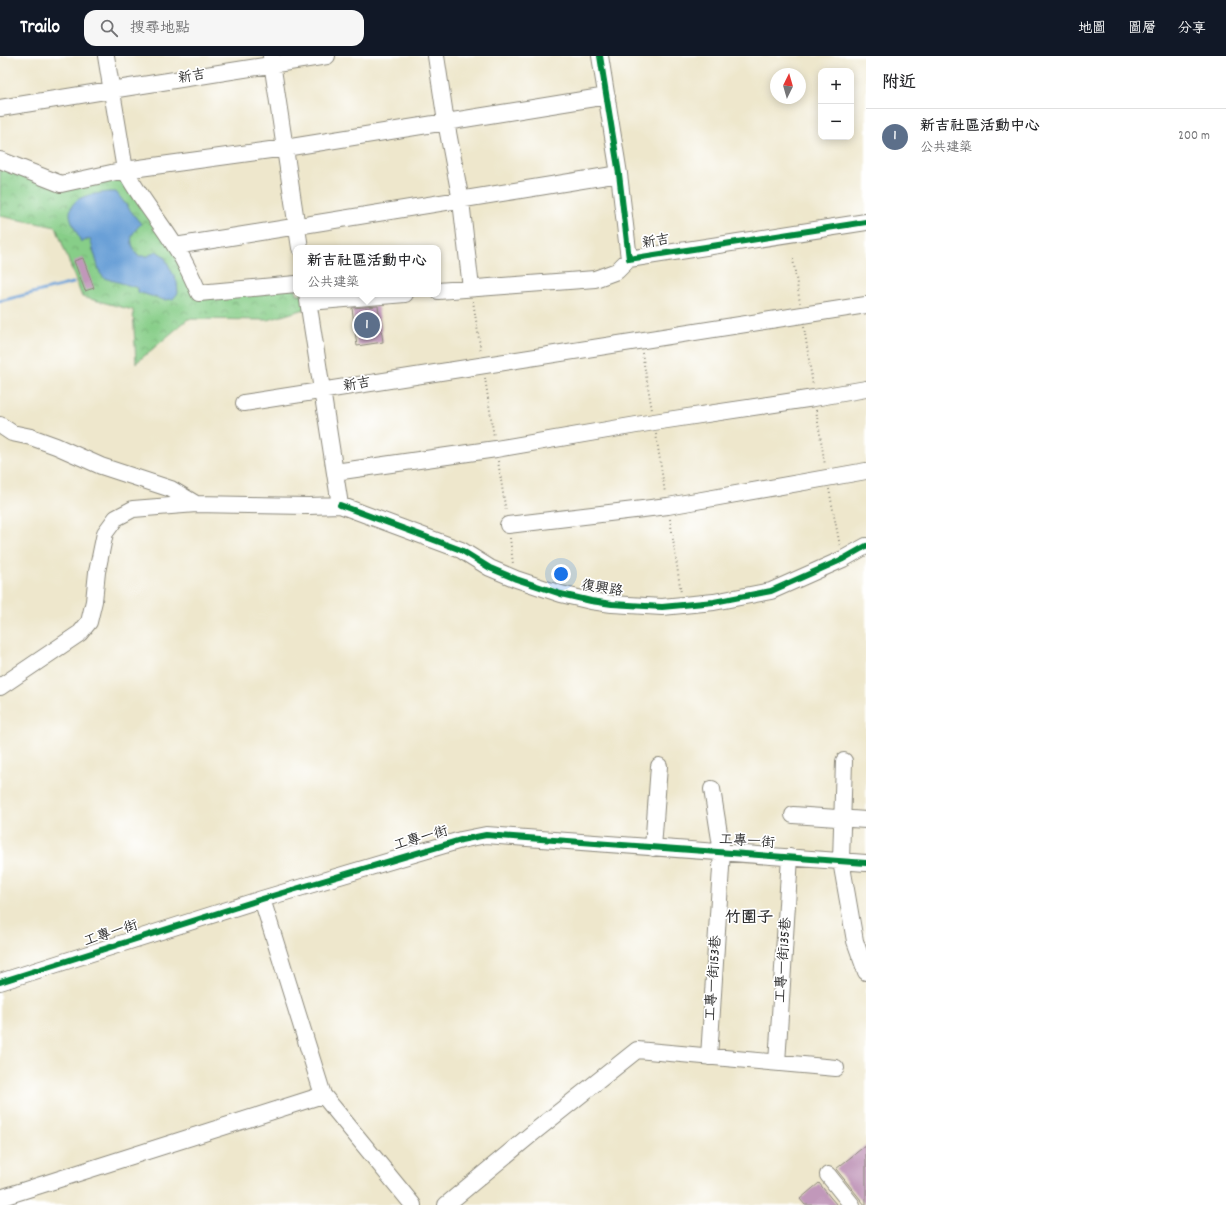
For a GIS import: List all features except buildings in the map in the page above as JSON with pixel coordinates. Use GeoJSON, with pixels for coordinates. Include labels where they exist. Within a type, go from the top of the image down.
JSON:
{"type":"FeatureCollection","features":[{"type":"Feature","properties":{"kind":"street"},"geometry":{"type":"LineString","coordinates":[[106,56],[125,170],[132,184],[189,269],[199,293],[293,284]]}},
{"type":"Feature","properties":{"kind":"street","name":"新吉"},"geometry":{"type":"LineString","coordinates":[[0,108],[111,90],[272,60],[328,56]]}},
{"type":"Feature","properties":{"kind":"street"},"geometry":{"type":"LineString","coordinates":[[436,56],[446,122],[461,201],[471,288]]}},
{"type":"Feature","properties":{"kind":"street","name":"新吉"},"geometry":{"type":"LineString","coordinates":[[600,56],[619,174],[629,259]]}},
{"type":"Feature","properties":{"kind":"street"},"geometry":{"type":"LineString","coordinates":[[272,60],[300,245]]}},
{"type":"Feature","properties":{"kind":"street"},"geometry":{"type":"LineString","coordinates":[[0,160],[61,184],[125,170],[285,148],[607,96]]}},
{"type":"Feature","properties":{"kind":"street"},"geometry":{"type":"LineString","coordinates":[[175,246],[461,201],[619,174]]}},
{"type":"Feature","properties":{"kind":"street","name":"新吉"},"geometry":{"type":"LineString","coordinates":[[441,291],[594,279],[617,271],[629,259],[866,222]]}},
{"type":"Feature","properties":{"kind":"street"},"geometry":{"type":"LineString","coordinates":[[0,687],[80,633],[89,622],[94,601],[97,572],[105,533],[116,518],[133,509],[196,504],[308,506],[340,505],[308,298],[332,297]]}},
{"type":"Feature","properties":{"kind":"street","name":"新吉"},"geometry":{"type":"LineString","coordinates":[[244,403],[866,305]]}},
{"type":"Feature","properties":{"kind":"street"},"geometry":{"type":"LineString","coordinates":[[335,472],[496,449],[654,422],[866,389]]}},
{"type":"Feature","properties":{"kind":"street"},"geometry":{"type":"LineString","coordinates":[[0,425],[12,433],[56,446],[101,466],[171,489],[196,504]]}},
{"type":"Feature","properties":{"kind":"street"},"geometry":{"type":"LineString","coordinates":[[508,525],[668,506],[866,471]]}},
{"type":"Feature","properties":{"kind":"street","name":"復興路"},"geometry":{"type":"LineString","coordinates":[[340,505],[461,550],[490,568],[516,579],[560,594],[612,604],[662,607],[714,602],[771,591],[843,559],[866,546]]}},
{"type":"Feature","properties":{"kind":"street"},"geometry":{"type":"LineString","coordinates":[[844,761],[841,861],[866,972]]}},
{"type":"Feature","properties":{"kind":"street"},"geometry":{"type":"LineString","coordinates":[[653,848],[659,766]]}},
{"type":"Feature","properties":{"kind":"street","name":"工專一街153巷"},"geometry":{"type":"LineString","coordinates":[[709,1057],[722,852],[712,789]]}},
{"type":"Feature","properties":{"kind":"street"},"geometry":{"type":"LineString","coordinates":[[793,815],[866,820]]}},
{"type":"Feature","properties":{"kind":"street","name":"工專一街"},"geometry":{"type":"LineString","coordinates":[[0,982],[262,899],[461,840],[486,835],[866,863]]}},
{"type":"Feature","properties":{"kind":"street","name":"工專一街135巷"},"geometry":{"type":"LineString","coordinates":[[777,1063],[790,857]]}},
{"type":"Feature","properties":{"kind":"street"},"geometry":{"type":"LineString","coordinates":[[262,899],[323,1096],[414,1205]]}},
{"type":"Feature","properties":{"kind":"street"},"geometry":{"type":"LineString","coordinates":[[446,1205],[534,1132],[637,1050],[836,1068]]}},
{"type":"Feature","properties":{"kind":"street"},"geometry":{"type":"LineString","coordinates":[[0,1198],[323,1096]]}},
{"type":"Feature","properties":{"kind":"street"},"geometry":{"type":"LineString","coordinates":[[828,1175],[852,1205]]}},
{"type":"Feature","properties":{"kind":"path"},"geometry":{"type":"LineString","coordinates":[[471,288],[516,579]]}},
{"type":"Feature","properties":{"kind":"path"},"geometry":{"type":"LineString","coordinates":[[639,340],[668,506],[683,605]]}},
{"type":"Feature","properties":{"kind":"green space"},"geometry":{"type":"Polygon","coordinates":[[[0,165],[60,188],[124,177],[179,259],[197,299],[293,288],[293,297],[304,297],[305,309],[268,320],[188,319],[136,363],[133,310],[82,297],[56,227],[0,216],[0,165]]]}},
{"type":"Feature","properties":{"kind":"water"},"geometry":{"type":"Polygon","coordinates":[[[116,192],[141,224],[132,235],[133,246],[138,256],[148,256],[156,251],[164,256],[177,282],[178,293],[173,299],[164,300],[138,292],[138,288],[104,278],[100,273],[90,239],[81,242],[70,215],[71,208],[78,199],[90,195],[116,192]]]}},
{"type":"Feature","properties":{"kind":"waterway"},"geometry":{"type":"LineString","coordinates":[[0,301],[73,283]]}},
{"type":"Feature","properties":{"kind":"cycle path"},"geometry":{"type":"LineString","coordinates":[[600,56],[619,174],[629,259],[866,222]]}},
{"type":"Feature","properties":{"kind":"cycle path"},"geometry":{"type":"LineString","coordinates":[[340,505],[461,550],[490,568],[516,579],[561,594],[612,604],[662,607],[714,602],[771,591],[843,559],[866,546]]}},
{"type":"Feature","properties":{"kind":"cycle path"},"geometry":{"type":"LineString","coordinates":[[0,982],[262,899],[461,840],[486,835],[866,863]]}},
{"type":"Feature","properties":{"kind":"place","name":"新吉社區活動中心"},"geometry":{"type":"Point","coordinates":[367,325]}},
{"type":"Feature","properties":{"kind":"district","name":"竹圍子"},"geometry":{"type":"Point","coordinates":[749,918]}}]}
